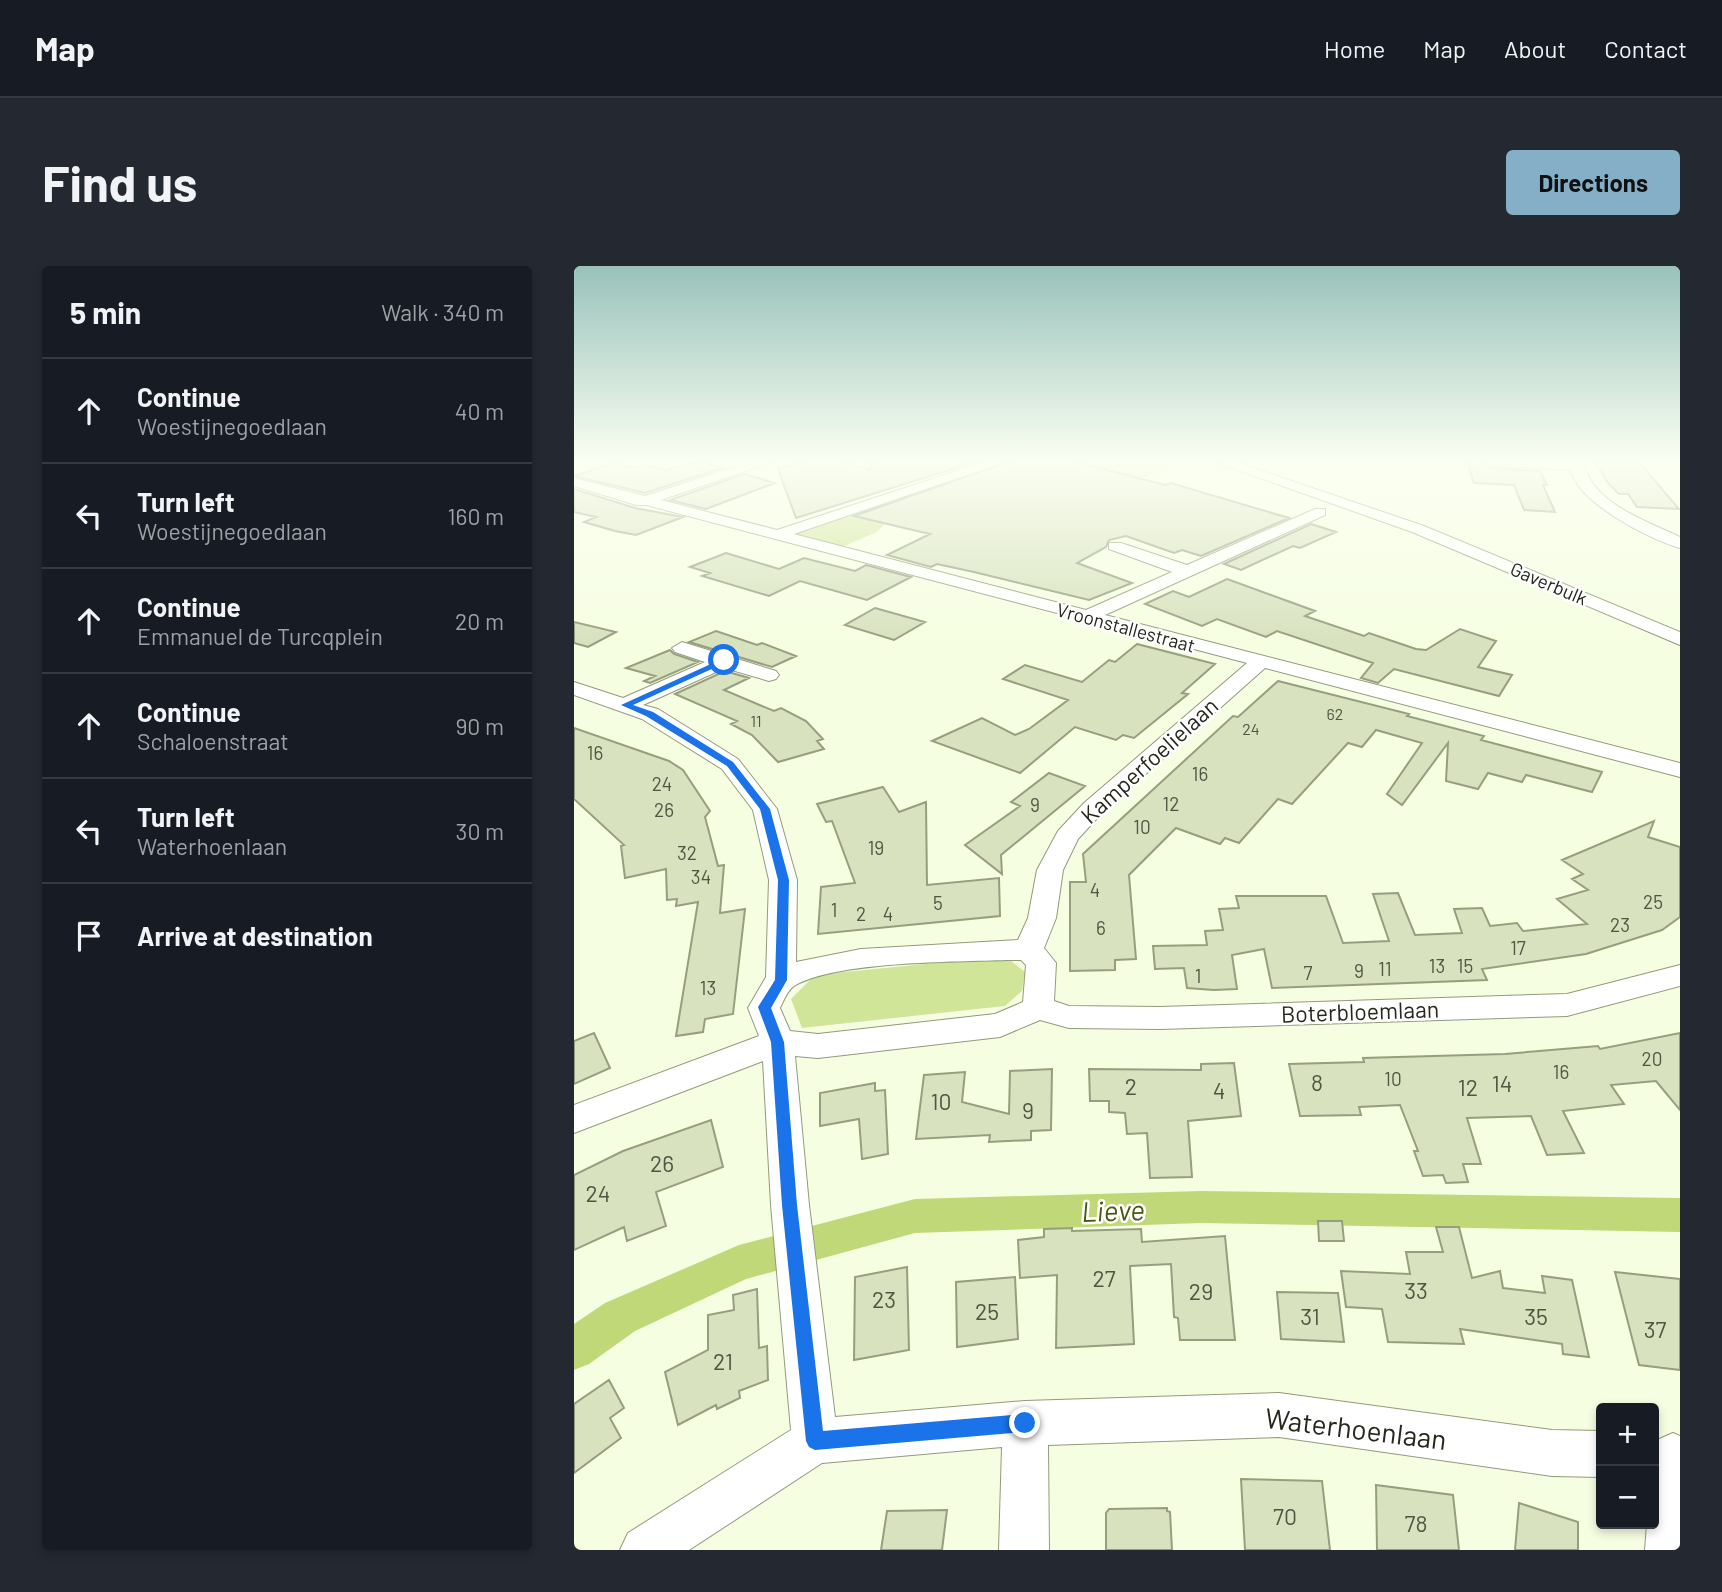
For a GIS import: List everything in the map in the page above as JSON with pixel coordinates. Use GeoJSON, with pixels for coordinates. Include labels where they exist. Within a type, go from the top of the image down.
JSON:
{"type":"FeatureCollection","features":[{"type":"Feature","properties":{"kind":"street","name":"Vroonstallestraat"},"geometry":{"type":"LineString","coordinates":[[715,521],[972,585],[1085,617],[1680,770]]}},
{"type":"Feature","properties":{"kind":"street"},"geometry":{"type":"LineString","coordinates":[[774,536],[820,521]]}},
{"type":"Feature","properties":{"kind":"street"},"geometry":{"type":"LineString","coordinates":[[1085,617],[1300,521]]}},
{"type":"Feature","properties":{"kind":"street","name":"Gaverbulk"},"geometry":{"type":"LineString","coordinates":[[1392,521],[1430,534],[1680,639]]}},
{"type":"Feature","properties":{"kind":"street"},"geometry":{"type":"LineString","coordinates":[[1639,521],[1680,543]]}},
{"type":"Feature","properties":{"kind":"street"},"geometry":{"type":"LineString","coordinates":[[1115,547],[1187,571]]}},
{"type":"Feature","properties":{"kind":"street"},"geometry":{"type":"LineString","coordinates":[[682,648],[769,675]]}},
{"type":"Feature","properties":{"kind":"street"},"geometry":{"type":"LineString","coordinates":[[625,705],[724,660]]}},
{"type":"Feature","properties":{"kind":"street","name":"Kamperfoelielaan"},"geometry":{"type":"LineString","coordinates":[[1030,950],[1042,918],[1050,870],[1067,836],[1093,808],[1260,662]]}},
{"type":"Feature","properties":{"kind":"street"},"geometry":{"type":"LineString","coordinates":[[574,688],[650,714],[730,764],[765,809],[783,880],[781,980],[764,1007],[778,1042],[790,1205],[815,1441]]}},
{"type":"Feature","properties":{"kind":"street"},"geometry":{"type":"LineString","coordinates":[[574,1119],[778,1042],[818,1046],[1000,1025],[1038,1008],[1041,963],[1030,950],[958,951],[814,966],[781,980]]}},
{"type":"Feature","properties":{"kind":"street","name":"Boterbloemlaan"},"geometry":{"type":"LineString","coordinates":[[1038,1008],[1069,1017],[1160,1017],[1567,1005],[1656,984],[1680,975]]}},
{"type":"Feature","properties":{"kind":"street","name":"Waterhoenlaan"},"geometry":{"type":"LineString","coordinates":[[645,1550],[815,1441],[1025,1423],[1279,1415],[1552,1453],[1596,1454]]}},
{"type":"Feature","properties":{"kind":"street"},"geometry":{"type":"LineString","coordinates":[[1024,1550],[1025,1423]]}},
{"type":"Feature","properties":{"kind":"street"},"geometry":{"type":"LineString","coordinates":[[1669,1456],[1670,1550]]}},
{"type":"Feature","properties":{"kind":"green space"},"geometry":{"type":"Polygon","coordinates":[[[828,521],[888,521],[877,532],[842,547],[792,533],[828,521]]]}},
{"type":"Feature","properties":{"kind":"green space"},"geometry":{"type":"Polygon","coordinates":[[[1005,956],[1025,972],[1022,991],[1005,1006],[802,1028],[791,999],[815,975],[1005,956]]]}},
{"type":"Feature","properties":{"kind":"building"},"geometry":{"type":"Polygon","coordinates":[[[587,521],[673,521],[636,535],[584,522],[587,521]]]}},
{"type":"Feature","properties":{"kind":"building"},"geometry":{"type":"Polygon","coordinates":[[[875,521],[1282,521],[1201,556],[1182,550],[1174,553],[1126,536],[1109,540],[1106,547],[1077,563],[1132,583],[1089,600],[974,572],[937,564],[931,567],[887,555],[930,534],[875,521]]]}},
{"type":"Feature","properties":{"kind":"building"},"geometry":{"type":"Polygon","coordinates":[[[1311,524],[1336,532],[1300,548],[1293,546],[1241,570],[1224,564],[1311,524]]]}},
{"type":"Feature","properties":{"kind":"building"},"geometry":{"type":"Polygon","coordinates":[[[726,553],[779,569],[804,558],[855,571],[866,565],[911,577],[867,600],[800,581],[769,596],[702,576],[710,573],[690,567],[726,553]]]}},
{"type":"Feature","properties":{"kind":"building"},"geometry":{"type":"Polygon","coordinates":[[[1227,579],[1315,611],[1305,616],[1364,636],[1369,633],[1416,649],[1426,650],[1460,629],[1496,641],[1478,667],[1512,675],[1499,696],[1394,669],[1378,683],[1361,678],[1373,663],[1277,631],[1266,637],[1217,619],[1202,626],[1145,604],[1173,591],[1189,597],[1227,579]]]}},
{"type":"Feature","properties":{"kind":"building"},"geometry":{"type":"Polygon","coordinates":[[[875,608],[925,622],[894,640],[845,625],[875,608]]]}},
{"type":"Feature","properties":{"kind":"building"},"geometry":{"type":"Polygon","coordinates":[[[574,622],[616,632],[588,647],[574,643],[574,622]]]}},
{"type":"Feature","properties":{"kind":"building"},"geometry":{"type":"Polygon","coordinates":[[[716,631],[757,645],[762,643],[796,656],[772,667],[689,642],[716,631]]]}},
{"type":"Feature","properties":{"kind":"building"},"geometry":{"type":"Polygon","coordinates":[[[1137,644],[1215,664],[1182,693],[1188,694],[1134,738],[1123,735],[1116,740],[1075,727],[1020,773],[932,741],[982,718],[1015,735],[1029,729],[1068,700],[1003,679],[1025,665],[1082,682],[1109,660],[1115,662],[1137,644]]]}},
{"type":"Feature","properties":{"kind":"building"},"geometry":{"type":"Polygon","coordinates":[[[670,650],[674,654],[698,662],[650,683],[644,681],[655,676],[626,668],[670,650]]]}},
{"type":"Feature","properties":{"kind":"building"},"geometry":{"type":"Polygon","coordinates":[[[725,671],[749,678],[724,690],[774,711],[781,708],[806,721],[823,739],[817,741],[824,749],[778,762],[752,735],[731,724],[737,721],[675,694],[725,671]]]}},
{"type":"Feature","properties":{"kind":"building"},"geometry":{"type":"Polygon","coordinates":[[[1278,681],[1409,714],[1407,716],[1484,736],[1481,740],[1602,772],[1592,792],[1526,775],[1522,782],[1488,773],[1478,789],[1446,781],[1448,743],[1402,805],[1387,794],[1422,743],[1376,730],[1362,747],[1348,743],[1292,804],[1278,799],[1239,843],[1225,838],[1220,844],[1176,828],[1129,875],[1136,959],[1115,960],[1115,970],[1070,971],[1070,882],[1086,882],[1083,854],[1233,716],[1238,717],[1278,681]]]}},
{"type":"Feature","properties":{"kind":"building"},"geometry":{"type":"Polygon","coordinates":[[[574,728],[669,761],[683,770],[710,811],[705,817],[718,866],[724,865],[720,913],[745,909],[733,1014],[705,1019],[703,1032],[676,1036],[698,902],[676,906],[677,899],[667,900],[666,869],[625,878],[621,846],[624,845],[574,799],[574,728]]]}},
{"type":"Feature","properties":{"kind":"building"},"geometry":{"type":"Polygon","coordinates":[[[1049,773],[1085,786],[1001,855],[1002,874],[965,845],[1020,806],[1011,802],[1049,773]]]}},
{"type":"Feature","properties":{"kind":"building"},"geometry":{"type":"Polygon","coordinates":[[[883,787],[899,812],[926,802],[927,885],[999,878],[1000,916],[818,934],[821,887],[855,883],[832,821],[826,822],[817,804],[883,787]]]}},
{"type":"Feature","properties":{"kind":"building"},"geometry":{"type":"Polygon","coordinates":[[[1654,821],[1648,837],[1680,847],[1680,917],[1662,930],[1586,954],[1482,969],[1487,980],[1272,988],[1264,949],[1232,955],[1237,989],[1187,988],[1184,968],[1155,969],[1153,946],[1207,945],[1205,931],[1223,930],[1219,909],[1239,908],[1236,896],[1326,896],[1343,943],[1389,941],[1373,894],[1398,893],[1415,935],[1462,933],[1454,909],[1482,908],[1490,926],[1517,923],[1523,931],[1587,924],[1557,899],[1588,890],[1572,879],[1583,874],[1562,860],[1654,821]]]}},
{"type":"Feature","properties":{"kind":"building"},"geometry":{"type":"Polygon","coordinates":[[[594,1033],[610,1068],[574,1084],[574,1041],[594,1033]]]}},
{"type":"Feature","properties":{"kind":"building"},"geometry":{"type":"Polygon","coordinates":[[[1680,1033],[1680,1110],[1656,1081],[1611,1085],[1624,1104],[1563,1111],[1584,1153],[1547,1155],[1531,1116],[1467,1118],[1481,1164],[1463,1164],[1468,1182],[1446,1183],[1443,1175],[1423,1176],[1414,1151],[1418,1151],[1400,1105],[1359,1107],[1361,1115],[1300,1116],[1289,1064],[1364,1062],[1363,1058],[1505,1054],[1598,1046],[1600,1049],[1680,1033]]]}},
{"type":"Feature","properties":{"kind":"building"},"geometry":{"type":"Polygon","coordinates":[[[1234,1063],[1241,1116],[1188,1121],[1192,1177],[1150,1178],[1147,1133],[1127,1134],[1125,1113],[1109,1112],[1109,1101],[1090,1101],[1089,1069],[1201,1070],[1201,1064],[1234,1063]]]}},
{"type":"Feature","properties":{"kind":"building"},"geometry":{"type":"Polygon","coordinates":[[[1052,1069],[1051,1130],[1031,1131],[1031,1140],[989,1142],[990,1135],[916,1139],[924,1075],[965,1072],[962,1102],[1009,1114],[1010,1071],[1052,1069]]]}},
{"type":"Feature","properties":{"kind":"building"},"geometry":{"type":"Polygon","coordinates":[[[875,1083],[875,1091],[885,1090],[888,1154],[862,1159],[859,1119],[820,1126],[820,1093],[875,1083]]]}},
{"type":"Feature","properties":{"kind":"building"},"geometry":{"type":"Polygon","coordinates":[[[711,1120],[723,1167],[656,1192],[666,1226],[627,1241],[624,1227],[574,1250],[574,1175],[623,1151],[711,1120]]]}},
{"type":"Feature","properties":{"kind":"building"},"geometry":{"type":"Polygon","coordinates":[[[1318,1221],[1342,1221],[1344,1241],[1319,1241],[1318,1221]]]}},
{"type":"Feature","properties":{"kind":"building"},"geometry":{"type":"Polygon","coordinates":[[[1436,1227],[1459,1227],[1472,1278],[1500,1271],[1503,1288],[1545,1293],[1542,1276],[1572,1280],[1589,1357],[1563,1354],[1562,1344],[1460,1329],[1464,1344],[1388,1342],[1382,1309],[1346,1307],[1341,1271],[1410,1274],[1406,1252],[1443,1252],[1436,1227]]]}},
{"type":"Feature","properties":{"kind":"building"},"geometry":{"type":"Polygon","coordinates":[[[1072,1228],[1072,1231],[1141,1229],[1142,1242],[1225,1236],[1235,1340],[1180,1340],[1178,1318],[1174,1317],[1171,1264],[1130,1266],[1134,1344],[1056,1348],[1057,1275],[1020,1278],[1018,1240],[1044,1237],[1044,1229],[1072,1228]]]}},
{"type":"Feature","properties":{"kind":"building"},"geometry":{"type":"Polygon","coordinates":[[[907,1267],[909,1350],[854,1360],[855,1277],[907,1267]]]}},
{"type":"Feature","properties":{"kind":"building"},"geometry":{"type":"Polygon","coordinates":[[[1615,1272],[1680,1279],[1680,1370],[1639,1365],[1615,1272]]]}},
{"type":"Feature","properties":{"kind":"building"},"geometry":{"type":"Polygon","coordinates":[[[1015,1277],[1018,1339],[957,1347],[956,1282],[1015,1277]]]}},
{"type":"Feature","properties":{"kind":"building"},"geometry":{"type":"Polygon","coordinates":[[[757,1289],[759,1348],[767,1346],[768,1380],[739,1391],[740,1398],[717,1409],[716,1405],[678,1425],[665,1372],[708,1350],[708,1315],[734,1310],[733,1295],[757,1289]]]}},
{"type":"Feature","properties":{"kind":"building"},"geometry":{"type":"Polygon","coordinates":[[[1277,1292],[1338,1293],[1344,1342],[1281,1339],[1277,1292]]]}},
{"type":"Feature","properties":{"kind":"building"},"geometry":{"type":"Polygon","coordinates":[[[609,1380],[624,1408],[610,1418],[621,1438],[574,1473],[574,1404],[609,1380]]]}},
{"type":"Feature","properties":{"kind":"building"},"geometry":{"type":"Polygon","coordinates":[[[1241,1479],[1322,1481],[1330,1550],[1245,1550],[1241,1479]]]}},
{"type":"Feature","properties":{"kind":"building"},"geometry":{"type":"Polygon","coordinates":[[[1376,1485],[1453,1495],[1459,1550],[1377,1550],[1376,1485]]]}},
{"type":"Feature","properties":{"kind":"building"},"geometry":{"type":"Polygon","coordinates":[[[1519,1503],[1578,1522],[1578,1550],[1515,1550],[1519,1503]]]}},
{"type":"Feature","properties":{"kind":"building"},"geometry":{"type":"Polygon","coordinates":[[[1167,1508],[1170,1512],[1172,1550],[1106,1550],[1106,1513],[1109,1509],[1167,1508]]]}},
{"type":"Feature","properties":{"kind":"building"},"geometry":{"type":"Polygon","coordinates":[[[947,1510],[942,1550],[881,1550],[887,1511],[947,1510]]]}},
{"type":"Feature","properties":{"kind":"waterway","name":"Lieve"},"geometry":{"type":"LineString","coordinates":[[574,1349],[620,1317],[739,1263],[915,1216],[1201,1207],[1680,1215]]}},
{"type":"Feature","properties":{"kind":"route"},"geometry":{"type":"LineString","coordinates":[[724,660],[625,705],[650,714],[730,764],[765,809],[783,880],[781,980],[764,1007],[778,1042],[790,1205],[815,1441],[1025,1423]]}}]}
